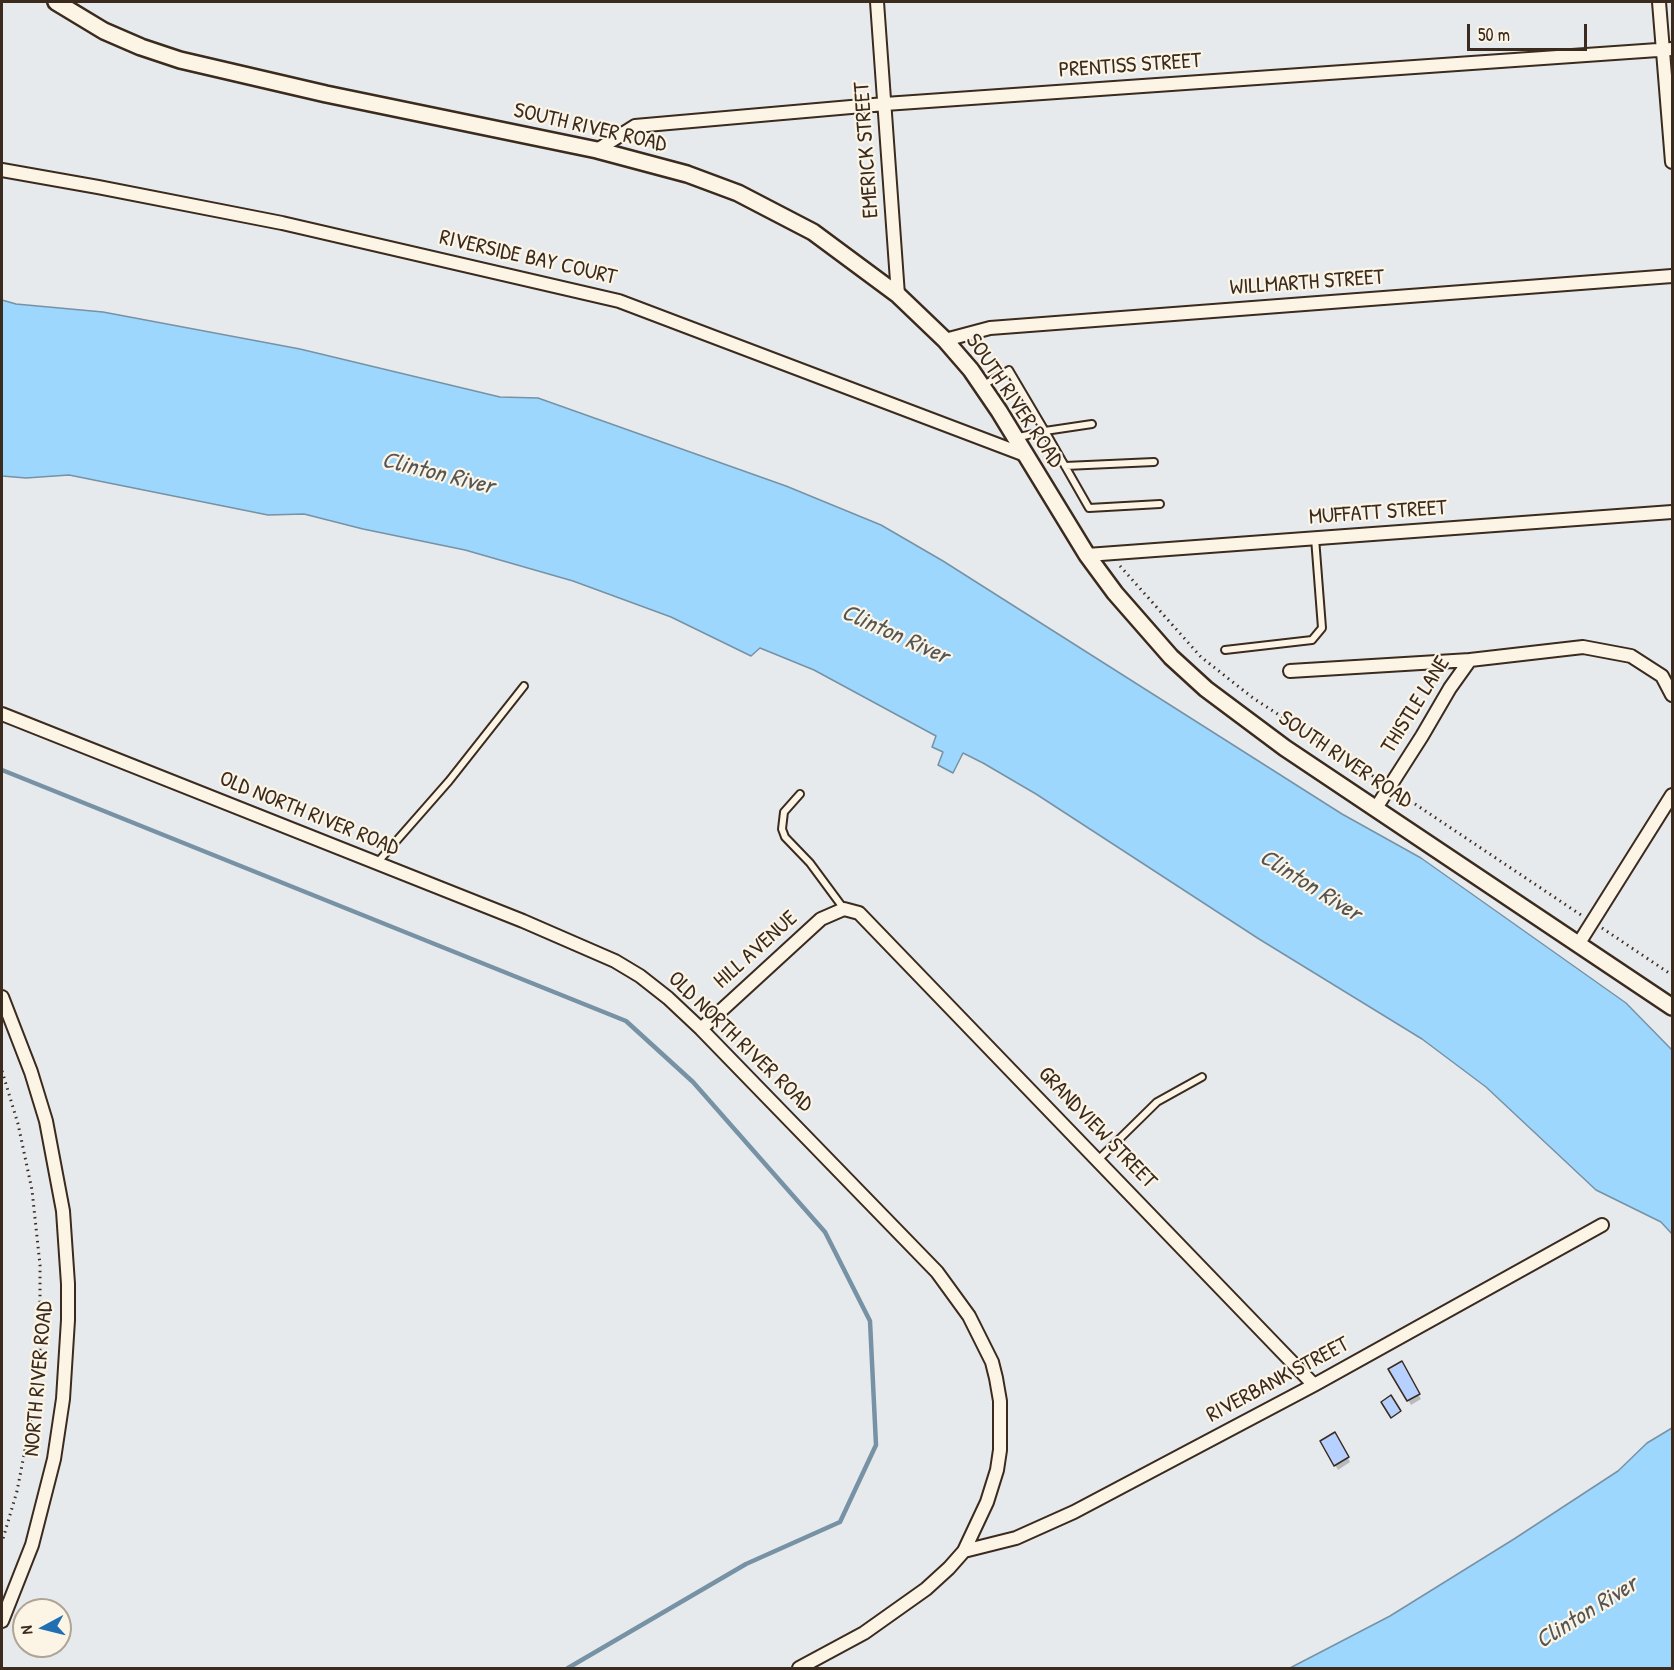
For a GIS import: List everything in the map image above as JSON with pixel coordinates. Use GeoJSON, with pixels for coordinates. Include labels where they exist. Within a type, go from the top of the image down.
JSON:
{"type":"FeatureCollection","features":[{"type":"Feature","properties":{"kind":"street","name":"SOUTH RIVER ROAD"},"geometry":{"type":"LineString","coordinates":[[56,2],[112,35],[180,60],[326,94],[597,150],[687,174],[747,197],[813,232],[898,295],[945,340],[982,386],[1087,555],[1141,625],[1206,689],[1267,736],[1580,943],[1672,1007]]}},
{"type":"Feature","properties":{"kind":"street","name":"EMERICK STREET"},"geometry":{"type":"LineString","coordinates":[[877,2],[898,295]]}},
{"type":"Feature","properties":{"kind":"street"},"geometry":{"type":"LineString","coordinates":[[1659,2],[1667,50],[1672,162]]}},
{"type":"Feature","properties":{"kind":"street","name":"PRENTISS STREET"},"geometry":{"type":"LineString","coordinates":[[597,150],[635,126],[885,104],[1667,50]]}},
{"type":"Feature","properties":{"kind":"street","name":"RIVERSIDE BAY COURT"},"geometry":{"type":"LineString","coordinates":[[2,170],[282,223],[619,301],[1024,455]]}},
{"type":"Feature","properties":{"kind":"street","name":"WILLMARTH STREET"},"geometry":{"type":"LineString","coordinates":[[945,340],[990,328],[1672,276]]}},
{"type":"Feature","properties":{"kind":"street","name":"MUFFATT STREET"},"geometry":{"type":"LineString","coordinates":[[1087,555],[1672,512]]}},
{"type":"Feature","properties":{"kind":"street","name":"THISTLE LANE"},"geometry":{"type":"LineString","coordinates":[[1376,808],[1450,688],[1470,660],[1583,647],[1631,656],[1662,676],[1672,695]]}},
{"type":"Feature","properties":{"kind":"street"},"geometry":{"type":"LineString","coordinates":[[1290,670],[1470,660]]}},
{"type":"Feature","properties":{"kind":"street","name":"OLD NORTH RIVER ROAD"},"geometry":{"type":"LineString","coordinates":[[2,714],[523,921],[615,961],[668,998],[701,1029],[937,1272],[969,1316],[992,1362],[996,1378],[1000,1411],[1000,1450],[997,1470],[987,1502],[964,1551],[949,1569],[902,1608],[864,1633],[799,1668]]}},
{"type":"Feature","properties":{"kind":"street"},"geometry":{"type":"LineString","coordinates":[[1580,943],[1672,795]]}},
{"type":"Feature","properties":{"kind":"street","name":"HILL AVENUE"},"geometry":{"type":"LineString","coordinates":[[701,1029],[821,919],[844,909]]}},
{"type":"Feature","properties":{"kind":"street","name":"GRANDVIEW STREET"},"geometry":{"type":"LineString","coordinates":[[844,909],[859,913],[864,917],[1314,1385]]}},
{"type":"Feature","properties":{"kind":"street","name":"NORTH RIVER ROAD"},"geometry":{"type":"LineString","coordinates":[[2,997],[31,1072],[48,1131],[63,1211],[69,1320],[63,1399],[54,1459],[32,1545],[2,1621]]}},
{"type":"Feature","properties":{"kind":"street","name":"RIVERBANK STREET"},"geometry":{"type":"LineString","coordinates":[[964,1551],[1016,1538],[1074,1512],[1314,1385],[1602,1225]]}},
{"type":"Feature","properties":{"kind":"lane"},"geometry":{"type":"LineString","coordinates":[[982,386],[1009,370],[1089,508],[1161,504]]}},
{"type":"Feature","properties":{"kind":"lane"},"geometry":{"type":"LineString","coordinates":[[1015,438],[1092,424]]}},
{"type":"Feature","properties":{"kind":"lane"},"geometry":{"type":"LineString","coordinates":[[1065,466],[1154,462]]}},
{"type":"Feature","properties":{"kind":"lane"},"geometry":{"type":"LineString","coordinates":[[1225,651],[1312,640],[1322,628],[1315,538]]}},
{"type":"Feature","properties":{"kind":"lane"},"geometry":{"type":"LineString","coordinates":[[377,863],[422,813],[524,686]]}},
{"type":"Feature","properties":{"kind":"lane"},"geometry":{"type":"LineString","coordinates":[[800,794],[783,812],[782,829],[785,837],[810,863],[844,909]]}},
{"type":"Feature","properties":{"kind":"lane"},"geometry":{"type":"LineString","coordinates":[[1098,1160],[1157,1102],[1202,1077]]}},
{"type":"Feature","properties":{"kind":"path"},"geometry":{"type":"LineString","coordinates":[[2,1071],[18,1124],[32,1190],[39,1265],[40,1349],[32,1414],[17,1491],[2,1542]]}},
{"type":"Feature","properties":{"kind":"water","name":"Clinton River"},"geometry":{"type":"Polygon","coordinates":[[[2,300],[16,304],[103,312],[300,349],[500,397],[538,398],[786,486],[881,525],[943,561],[1342,814],[1421,858],[1626,1003],[1672,1050],[1672,1234],[1661,1222],[1596,1190],[1486,1087],[1422,1039],[1259,939],[1036,794],[983,763],[963,753],[953,773],[938,765],[943,752],[932,747],[936,736],[814,670],[760,648],[751,656],[671,617],[573,581],[465,550],[304,514],[268,515],[69,475],[26,478],[2,476],[2,300]]]}},
{"type":"Feature","properties":{"kind":"water","name":"Clinton River"},"geometry":{"type":"Polygon","coordinates":[[[1672,1428],[1672,1668],[1290,1668],[1390,1616],[1514,1539],[1618,1471],[1647,1443],[1672,1428]]]}},
{"type":"Feature","properties":{"kind":"building"},"geometry":{"type":"Polygon","coordinates":[[[1402,1361],[1420,1394],[1407,1401],[1388,1369],[1402,1361]]]}},
{"type":"Feature","properties":{"kind":"building"},"geometry":{"type":"Polygon","coordinates":[[[1391,1395],[1401,1411],[1391,1418],[1381,1402],[1391,1395]]]}},
{"type":"Feature","properties":{"kind":"building"},"geometry":{"type":"Polygon","coordinates":[[[1335,1432],[1349,1457],[1334,1466],[1320,1441],[1335,1432]]]}},
{"type":"Feature","properties":{"kind":"waterway"},"geometry":{"type":"LineString","coordinates":[[2,770],[626,1021],[693,1082],[825,1232],[870,1321],[876,1445],[840,1522],[746,1564],[568,1668]]}}]}
